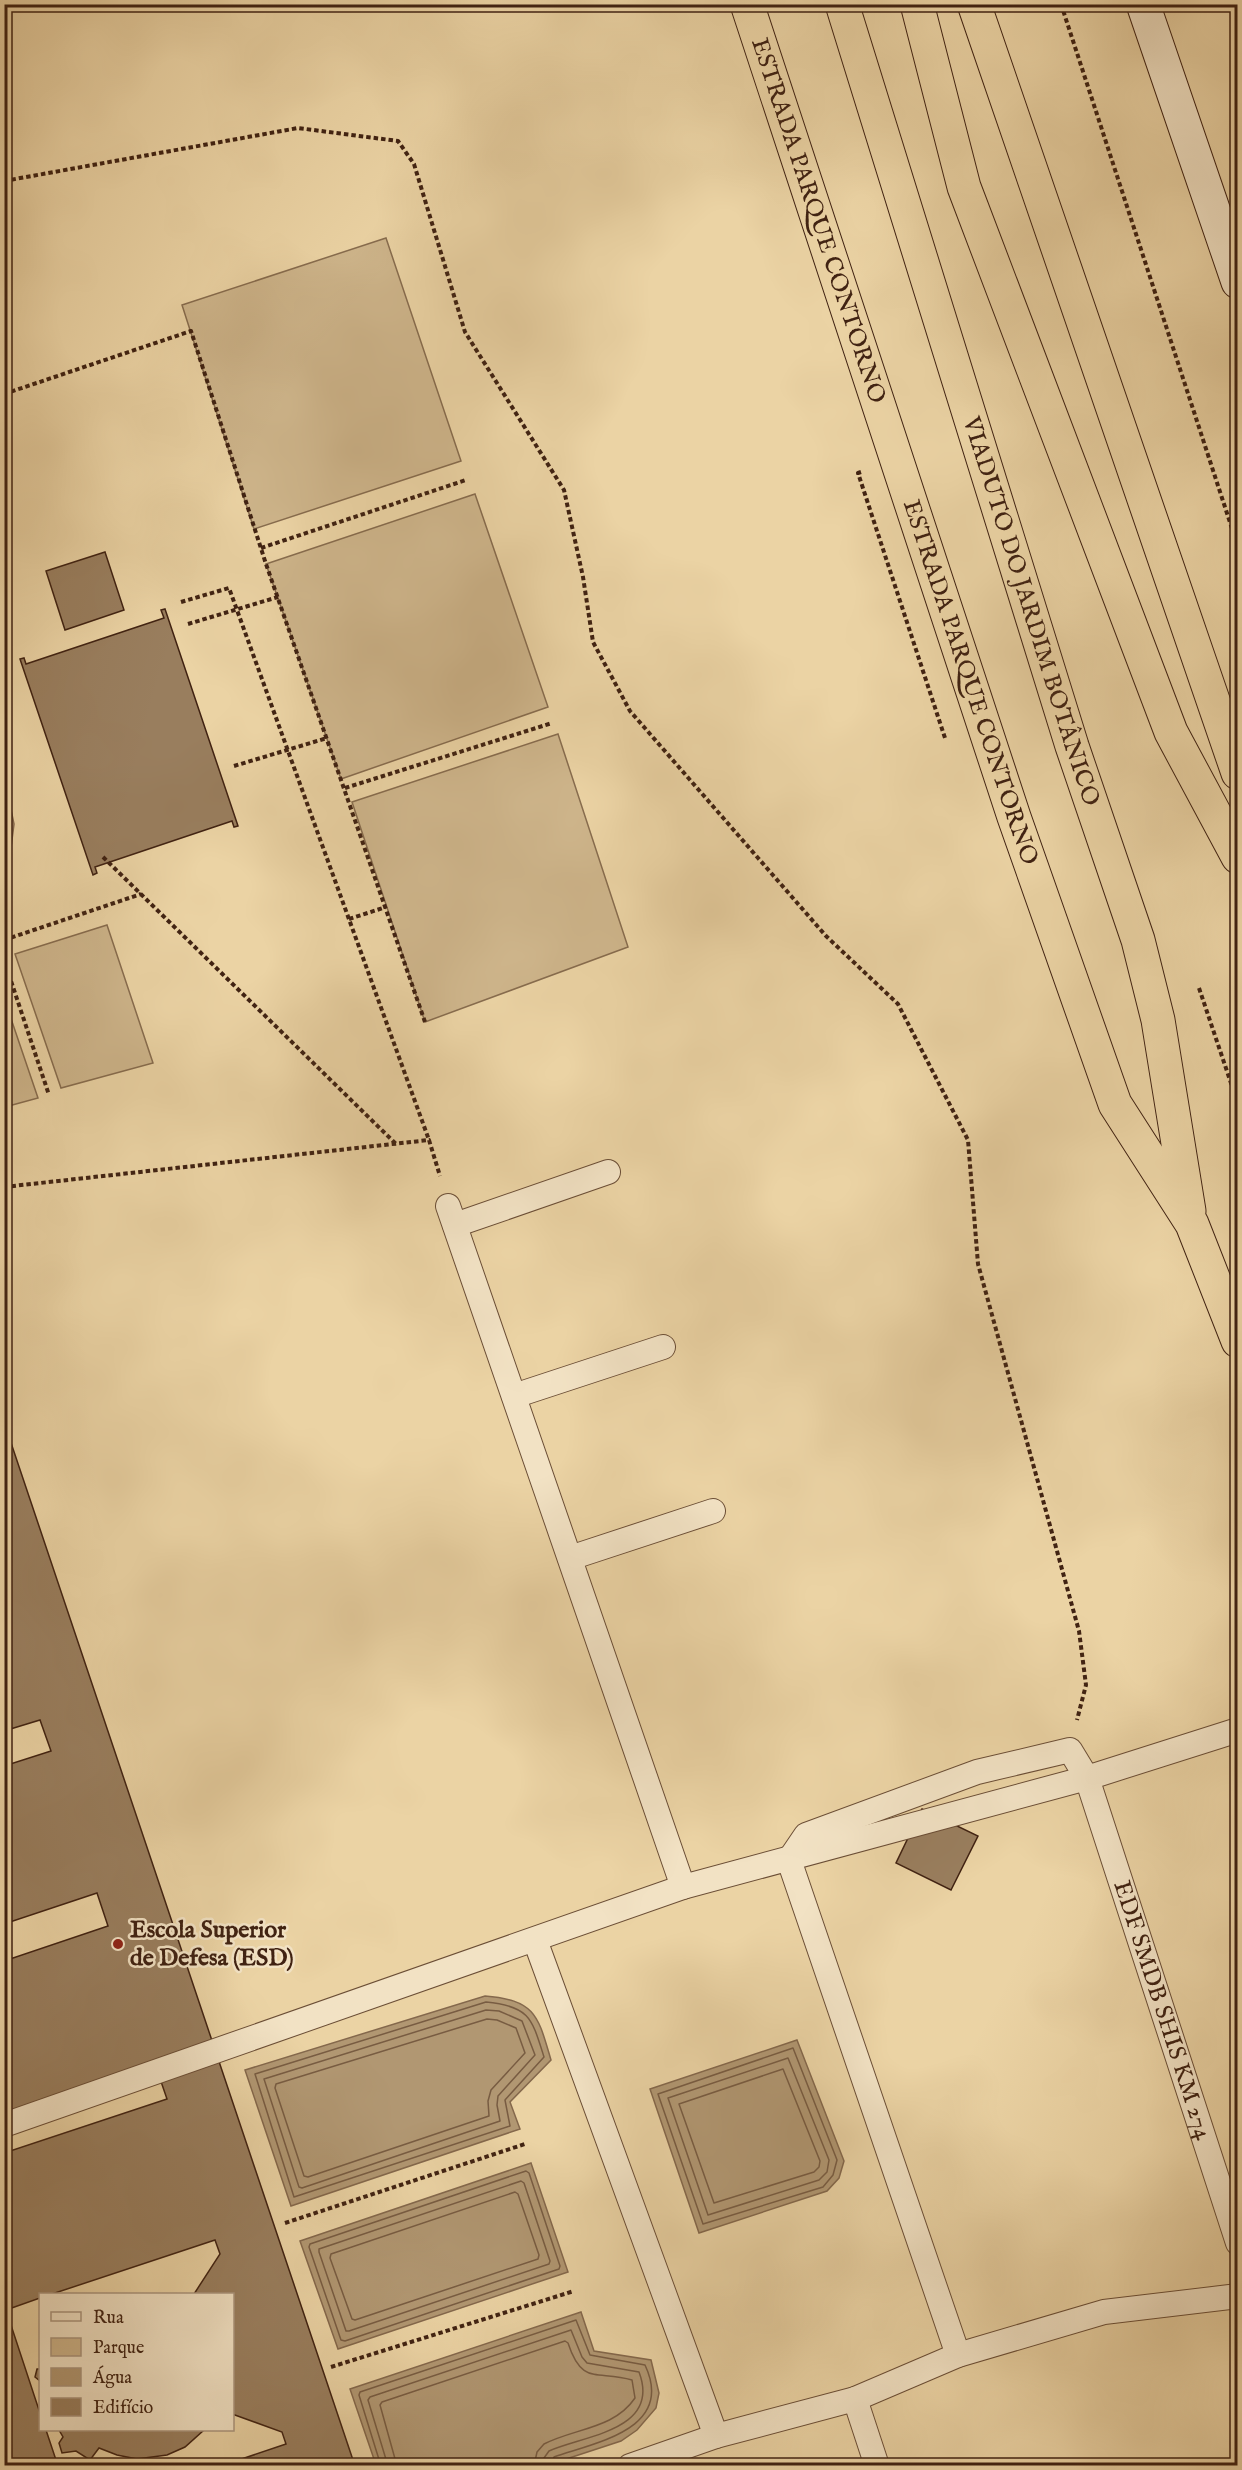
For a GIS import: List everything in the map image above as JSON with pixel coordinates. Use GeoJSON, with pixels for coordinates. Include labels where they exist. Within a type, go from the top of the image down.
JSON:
{"type":"FeatureCollection","features":[{"type":"Feature","properties":{"kind":"highway","name":"ESTRADA PARQUE CONTORNO"},"geometry":{"type":"LineString","coordinates":[[747,4],[1014,817],[1115,1104],[1192,1224],[1238,1341]]}},
{"type":"Feature","properties":{"kind":"highway","name":"VIADUTO DO JARDIM BOTÂNICO"},"geometry":{"type":"LineString","coordinates":[[842,4],[1072,746],[1138,940],[1158,1020],[1192,1224]]}},
{"type":"Feature","properties":{"kind":"highway"},"geometry":{"type":"LineString","coordinates":[[917,4],[964,188],[1171,732],[1238,857]]}},
{"type":"Feature","properties":{"kind":"highway"},"geometry":{"type":"LineString","coordinates":[[974,4],[1238,773]]}},
{"type":"Feature","properties":{"kind":"street"},"geometry":{"type":"LineString","coordinates":[[1143,4],[1238,282]]}},
{"type":"Feature","properties":{"kind":"lane"},"geometry":{"type":"LineString","coordinates":[[608,1172],[452,1215],[683,1887]]}},
{"type":"Feature","properties":{"kind":"lane"},"geometry":{"type":"LineString","coordinates":[[514,1396],[663,1347]]}},
{"type":"Feature","properties":{"kind":"lane"},"geometry":{"type":"LineString","coordinates":[[570,1558],[713,1511]]}},
{"type":"Feature","properties":{"kind":"lane"},"geometry":{"type":"LineString","coordinates":[[4,2125],[683,1887],[1087,1778],[1238,1730]]}},
{"type":"Feature","properties":{"kind":"lane","name":"EDF SMDB SHIS KM 274"},"geometry":{"type":"LineString","coordinates":[[1070,1750],[1087,1778],[1238,2243]]}},
{"type":"Feature","properties":{"kind":"lane"},"geometry":{"type":"LineString","coordinates":[[789,1860],[806,1835],[977,1772],[1070,1750]]}},
{"type":"Feature","properties":{"kind":"lane"},"geometry":{"type":"LineString","coordinates":[[789,1860],[958,2355]]}},
{"type":"Feature","properties":{"kind":"lane"},"geometry":{"type":"LineString","coordinates":[[535,1940],[716,2436]]}},
{"type":"Feature","properties":{"kind":"lane"},"geometry":{"type":"LineString","coordinates":[[630,2466],[716,2436],[855,2399],[958,2355],[1104,2312],[1238,2296]]}},
{"type":"Feature","properties":{"kind":"lane"},"geometry":{"type":"LineString","coordinates":[[855,2399],[877,2466]]}},
{"type":"Feature","properties":{"kind":"path"},"geometry":{"type":"LineString","coordinates":[[1061,4],[1238,547]]}},
{"type":"Feature","properties":{"kind":"path"},"geometry":{"type":"LineString","coordinates":[[4,181],[298,128],[398,141],[414,165],[465,332],[564,490],[583,577],[593,642],[630,711],[826,936],[897,1004],[968,1140],[978,1264],[1079,1630],[1086,1685],[1070,1750]]}},
{"type":"Feature","properties":{"kind":"path"},"geometry":{"type":"LineString","coordinates":[[4,394],[190,331],[261,548],[424,1022]]}},
{"type":"Feature","properties":{"kind":"path"},"geometry":{"type":"LineString","coordinates":[[261,548],[466,480]]}},
{"type":"Feature","properties":{"kind":"path"},"geometry":{"type":"LineString","coordinates":[[181,602],[229,588],[429,1140],[452,1215]]}},
{"type":"Feature","properties":{"kind":"path"},"geometry":{"type":"LineString","coordinates":[[188,624],[278,597]]}},
{"type":"Feature","properties":{"kind":"path"},"geometry":{"type":"LineString","coordinates":[[345,788],[552,723]]}},
{"type":"Feature","properties":{"kind":"path"},"geometry":{"type":"LineString","coordinates":[[234,766],[327,738]]}},
{"type":"Feature","properties":{"kind":"path"},"geometry":{"type":"LineString","coordinates":[[103,857],[397,1144]]}},
{"type":"Feature","properties":{"kind":"path"},"geometry":{"type":"LineString","coordinates":[[4,940],[141,894]]}},
{"type":"Feature","properties":{"kind":"path"},"geometry":{"type":"LineString","coordinates":[[349,919],[386,907]]}},
{"type":"Feature","properties":{"kind":"path"},"geometry":{"type":"LineString","coordinates":[[4,960],[49,1095]]}},
{"type":"Feature","properties":{"kind":"path"},"geometry":{"type":"LineString","coordinates":[[1199,988],[1238,1104]]}},
{"type":"Feature","properties":{"kind":"path"},"geometry":{"type":"LineString","coordinates":[[4,1187],[429,1140]]}},
{"type":"Feature","properties":{"kind":"path"},"geometry":{"type":"LineString","coordinates":[[285,2223],[525,2144]]}},
{"type":"Feature","properties":{"kind":"path"},"geometry":{"type":"LineString","coordinates":[[331,2367],[574,2291]]}},
{"type":"Feature","properties":{"kind":"green space"},"geometry":{"type":"Polygon","coordinates":[[[386,238],[461,461],[254,529],[182,305],[386,238]]]}},
{"type":"Feature","properties":{"kind":"green space"},"geometry":{"type":"Polygon","coordinates":[[[475,494],[548,707],[341,779],[266,564],[475,494]]]}},
{"type":"Feature","properties":{"kind":"green space"},"geometry":{"type":"Polygon","coordinates":[[[558,734],[628,947],[425,1022],[352,802],[558,734]]]}},
{"type":"Feature","properties":{"kind":"green space"},"geometry":{"type":"Polygon","coordinates":[[[107,925],[153,1063],[61,1088],[15,954],[107,925]]]}},
{"type":"Feature","properties":{"kind":"green space"},"geometry":{"type":"Polygon","coordinates":[[[5,1001],[38,1098],[4,1107],[5,1001]]]}},
{"type":"Feature","properties":{"kind":"water"},"geometry":{"type":"Polygon","coordinates":[[[5,781],[14,824],[8,871],[5,877],[5,781]]]}},
{"type":"Feature","properties":{"kind":"water"},"geometry":{"type":"Polygon","coordinates":[[[485,1996],[502,1998],[525,2006],[538,2021],[551,2060],[510,2102],[520,2129],[291,2206],[245,2070],[485,1996]]]}},
{"type":"Feature","properties":{"kind":"water"},"geometry":{"type":"Polygon","coordinates":[[[797,2040],[844,2161],[839,2178],[827,2191],[699,2233],[650,2089],[797,2040]]]}},
{"type":"Feature","properties":{"kind":"water"},"geometry":{"type":"Polygon","coordinates":[[[531,2163],[568,2272],[338,2349],[300,2241],[531,2163]]]}},
{"type":"Feature","properties":{"kind":"water"},"geometry":{"type":"Polygon","coordinates":[[[581,2312],[594,2351],[651,2360],[659,2393],[656,2408],[637,2430],[621,2441],[548,2465],[376,2465],[350,2389],[581,2312]]]}},
{"type":"Feature","properties":{"kind":"building"},"geometry":{"type":"Polygon","coordinates":[[[105,552],[124,610],[65,630],[46,571],[105,552]]]}},
{"type":"Feature","properties":{"kind":"building"},"geometry":{"type":"Polygon","coordinates":[[[165,609],[238,826],[234,827],[232,821],[95,867],[97,873],[93,875],[20,659],[24,658],[26,664],[164,618],[161,610],[165,609]]]}},
{"type":"Feature","properties":{"kind":"building","name":"Escola Superior de Defesa (ESD)"},"geometry":{"type":"Polygon","coordinates":[[[4,1422],[355,2466],[221,2466],[286,2444],[282,2432],[234,2415],[234,2293],[195,2293],[220,2254],[215,2240],[55,2293],[39,2293],[39,2298],[6,2310],[39,2410],[39,2431],[46,2431],[58,2466],[4,2466],[4,2153],[167,2099],[156,2067],[4,2118],[4,1961],[108,1926],[97,1893],[4,1924],[4,1766],[51,1751],[40,1720],[4,1731],[4,1422]]]}},
{"type":"Feature","properties":{"kind":"building"},"geometry":{"type":"Polygon","coordinates":[[[922,1809],[978,1836],[951,1890],[896,1863],[922,1809]]]}},
{"type":"Feature","properties":{"kind":"building"},"geometry":{"type":"Polygon","coordinates":[[[37,2369],[39,2369],[39,2380],[35,2377],[37,2369]]]}},
{"type":"Feature","properties":{"kind":"building"},"geometry":{"type":"Polygon","coordinates":[[[60,2431],[203,2431],[185,2447],[167,2455],[137,2459],[99,2448],[90,2460],[76,2451],[62,2453],[59,2443],[63,2437],[60,2431]]]}},
{"type":"Feature","properties":{"kind":"place","name":"Escola Superior de Defesa (ESD)"},"geometry":{"type":"Point","coordinates":[118,1944]}}]}
